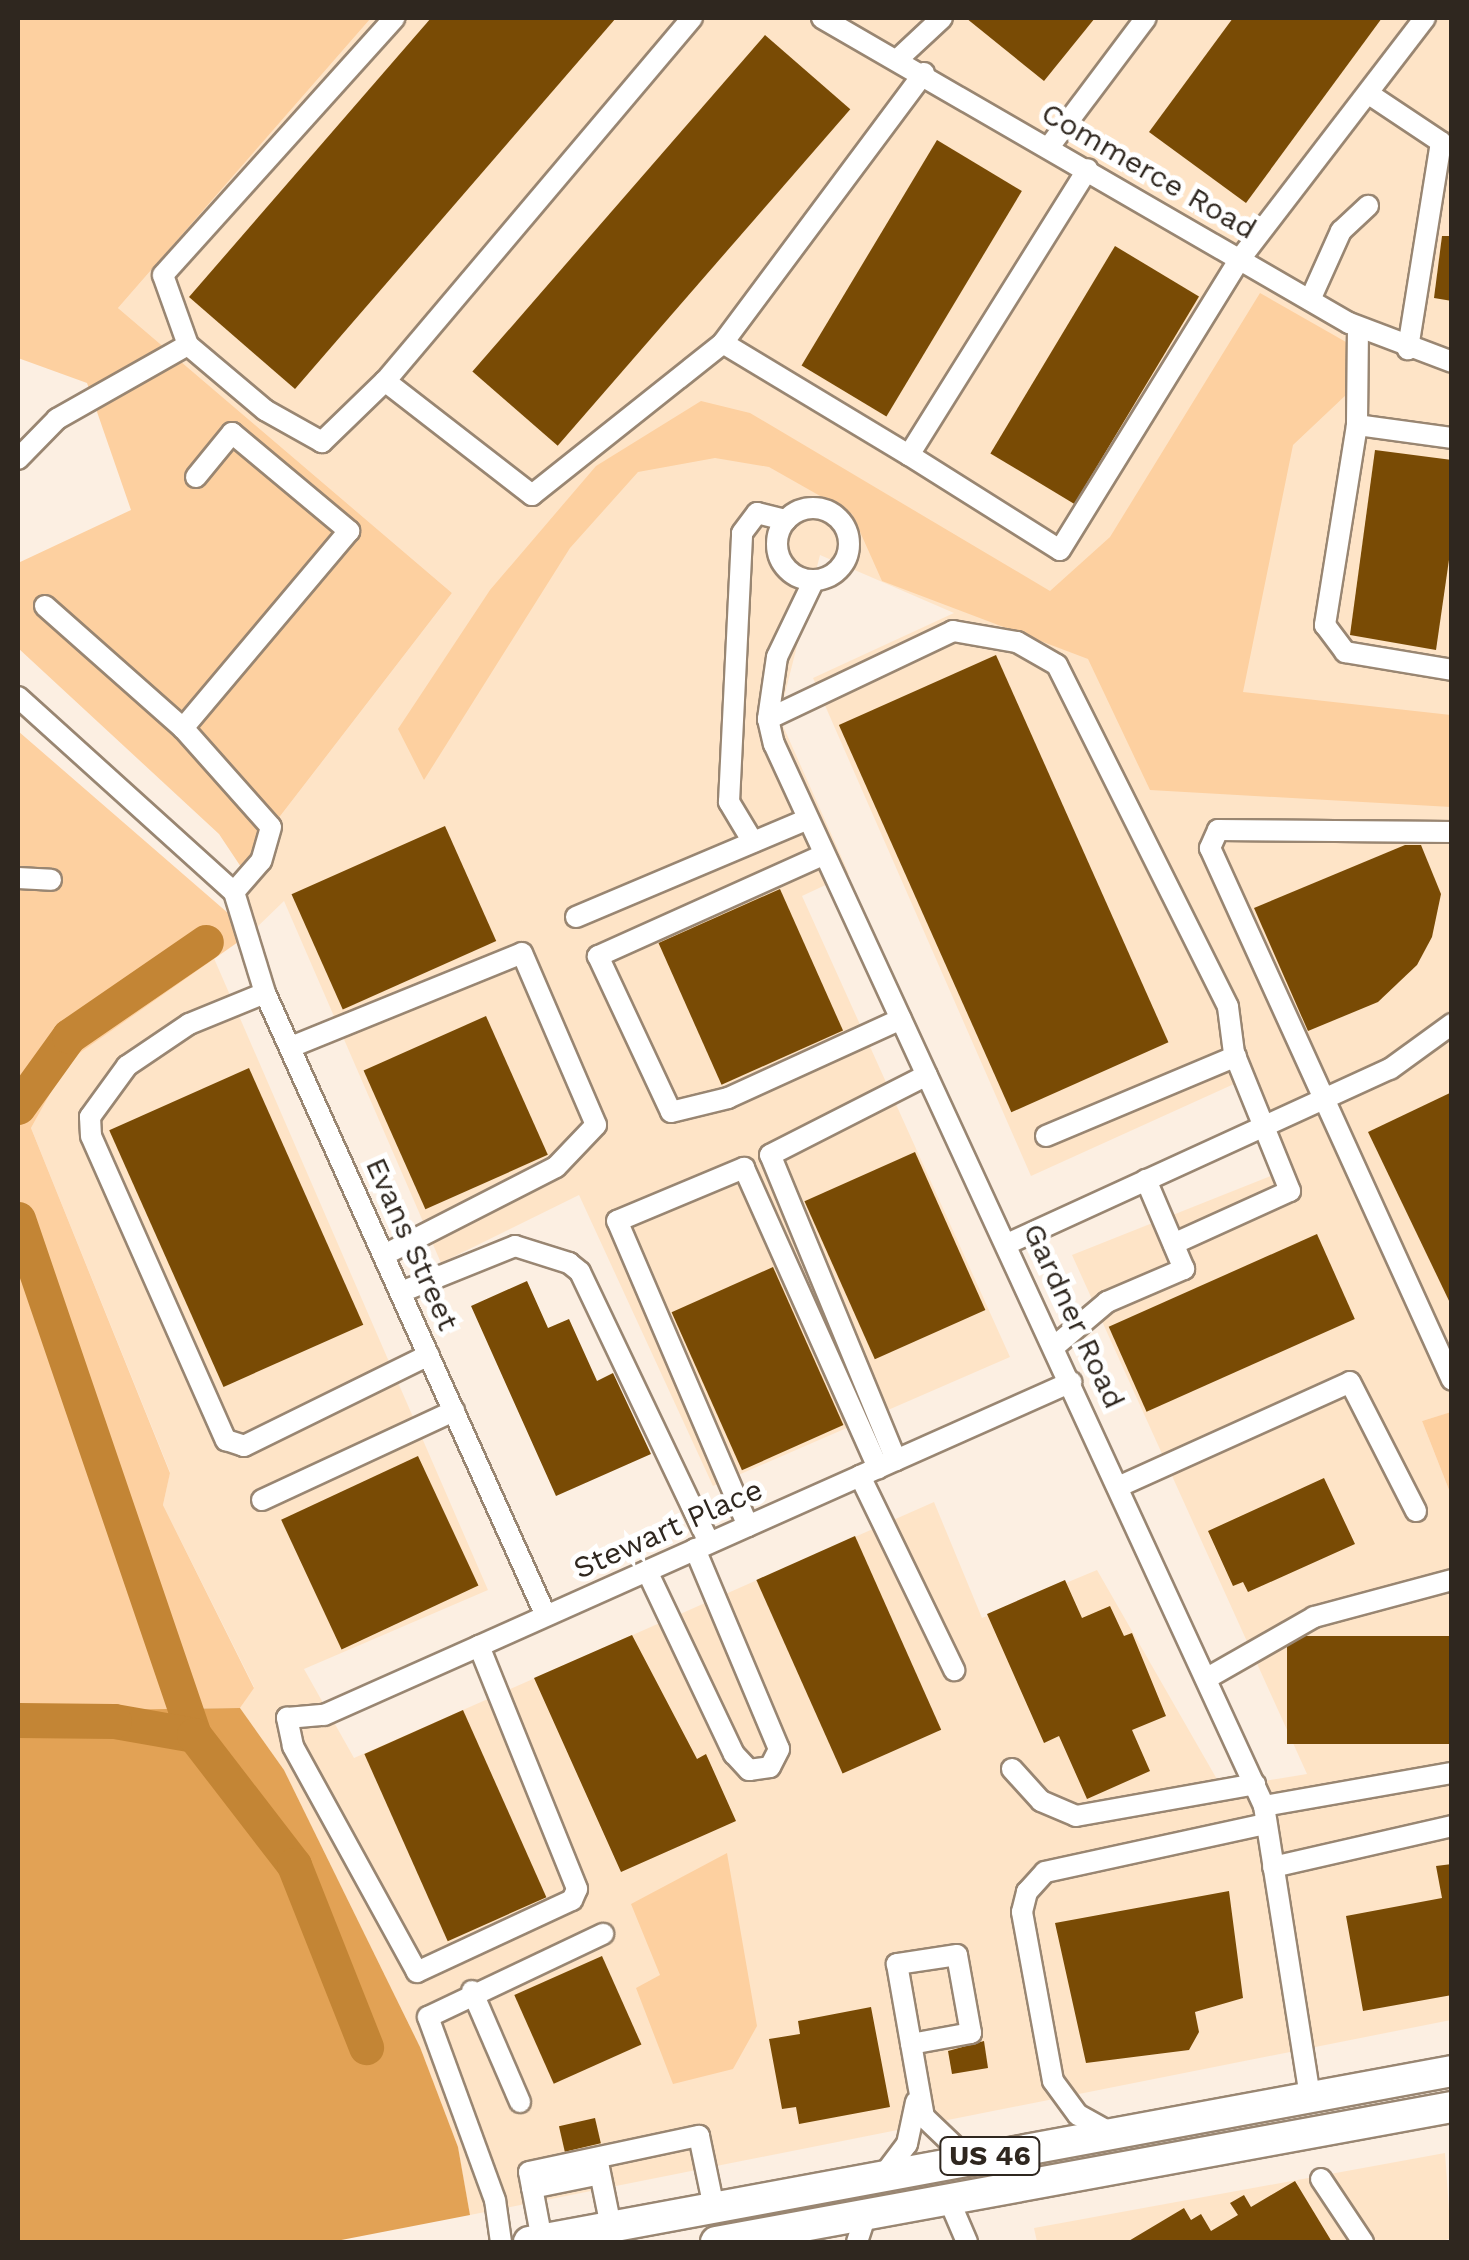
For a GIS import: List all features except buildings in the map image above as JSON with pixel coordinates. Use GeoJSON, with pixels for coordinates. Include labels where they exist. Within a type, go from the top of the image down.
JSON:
{"type":"FeatureCollection","features":[{"type":"Feature","properties":{"kind":"highway","name":"US 46"},"geometry":{"type":"LineString","coordinates":[[535,2241],[1452,2071]]}},
{"type":"Feature","properties":{"kind":"highway","name":"US 46"},"geometry":{"type":"LineString","coordinates":[[733,2241],[861,2229],[949,2200],[1390,2117],[1452,2110]]}},
{"type":"Feature","properties":{"kind":"street"},"geometry":{"type":"LineString","coordinates":[[394,18],[163,275],[188,345],[265,410],[322,442],[384,382],[692,18]]}},
{"type":"Feature","properties":{"kind":"street","name":"Commerce Road"},"geometry":{"type":"LineString","coordinates":[[826,18],[1358,327],[1452,362]]}},
{"type":"Feature","properties":{"kind":"street"},"geometry":{"type":"LineString","coordinates":[[898,58],[942,18]]}},
{"type":"Feature","properties":{"kind":"street"},"geometry":{"type":"LineString","coordinates":[[1049,147],[1146,18]]}},
{"type":"Feature","properties":{"kind":"street"},"geometry":{"type":"LineString","coordinates":[[723,342],[1060,550],[1240,258],[1426,18]]}},
{"type":"Feature","properties":{"kind":"street"},"geometry":{"type":"LineString","coordinates":[[384,382],[532,496],[723,342],[924,73]]}},
{"type":"Feature","properties":{"kind":"street"},"geometry":{"type":"LineString","coordinates":[[1369,94],[1441,142],[1408,348]]}},
{"type":"Feature","properties":{"kind":"street"},"geometry":{"type":"LineString","coordinates":[[909,455],[1088,169]]}},
{"type":"Feature","properties":{"kind":"street"},"geometry":{"type":"LineString","coordinates":[[1310,300],[1341,231],[1368,206]]}},
{"type":"Feature","properties":{"kind":"street"},"geometry":{"type":"LineString","coordinates":[[1358,327],[1357,425],[1325,626],[1345,652],[1452,670]]}},
{"type":"Feature","properties":{"kind":"street"},"geometry":{"type":"LineString","coordinates":[[18,459],[57,419],[188,345]]}},
{"type":"Feature","properties":{"kind":"street"},"geometry":{"type":"LineString","coordinates":[[1357,425],[1452,438]]}},
{"type":"Feature","properties":{"kind":"street"},"geometry":{"type":"LineString","coordinates":[[183,728],[349,531],[232,433],[196,477]]}},
{"type":"Feature","properties":{"kind":"street"},"geometry":{"type":"LineString","coordinates":[[815,507],[846,527],[846,560],[814,580],[794,575],[779,558],[786,520],[815,507]]}},
{"type":"Feature","properties":{"kind":"street"},"geometry":{"type":"LineString","coordinates":[[753,842],[729,802],[742,533],[757,513],[770,510],[786,520]]}},
{"type":"Feature","properties":{"kind":"street","name":"Gardner Road"},"geometry":{"type":"LineString","coordinates":[[814,580],[776,658],[768,720],[806,820],[1072,1382],[1255,1784],[1265,1815],[1310,2097]]}},
{"type":"Feature","properties":{"kind":"street"},"geometry":{"type":"LineString","coordinates":[[18,697],[234,892],[261,861],[271,827],[183,728],[45,606]]}},
{"type":"Feature","properties":{"kind":"street"},"geometry":{"type":"LineString","coordinates":[[768,720],[953,630],[1018,642],[1057,665],[1228,1007],[1236,1056],[1290,1191],[1173,1244]]}},
{"type":"Feature","properties":{"kind":"street"},"geometry":{"type":"LineString","coordinates":[[576,917],[806,820]]}},
{"type":"Feature","properties":{"kind":"street"},"geometry":{"type":"LineString","coordinates":[[1452,832],[1218,830],[1210,848],[1318,1102],[1452,1380]]}},
{"type":"Feature","properties":{"kind":"street"},"geometry":{"type":"LineString","coordinates":[[823,855],[598,956],[671,1112],[728,1098],[901,1019]]}},
{"type":"Feature","properties":{"kind":"street"},"geometry":{"type":"LineString","coordinates":[[18,878],[50,880]]}},
{"type":"Feature","properties":{"kind":"street","name":"Evans Street"},"geometry":{"type":"LineString","coordinates":[[234,892],[265,993],[546,1616]]}},
{"type":"Feature","properties":{"kind":"street"},"geometry":{"type":"LineString","coordinates":[[291,1047],[522,953],[596,1125],[556,1166],[384,1254]]}},
{"type":"Feature","properties":{"kind":"street"},"geometry":{"type":"LineString","coordinates":[[265,993],[189,1024],[127,1066],[90,1117],[91,1136],[226,1440],[244,1446],[429,1356]]}},
{"type":"Feature","properties":{"kind":"street"},"geometry":{"type":"LineString","coordinates":[[1007,1244],[1318,1102],[1434,1043],[1452,1024]]}},
{"type":"Feature","properties":{"kind":"street"},"geometry":{"type":"LineString","coordinates":[[1046,1136],[1236,1056]]}},
{"type":"Feature","properties":{"kind":"street"},"geometry":{"type":"LineString","coordinates":[[927,1076],[770,1155],[878,1468],[954,1670]]}},
{"type":"Feature","properties":{"kind":"street"},"geometry":{"type":"LineString","coordinates":[[748,1526],[616,1221],[744,1168],[878,1468]]}},
{"type":"Feature","properties":{"kind":"street"},"geometry":{"type":"LineString","coordinates":[[1054,1346],[1106,1302],[1184,1268],[1146,1180]]}},
{"type":"Feature","properties":{"kind":"street"},"geometry":{"type":"LineString","coordinates":[[400,1292],[515,1246],[569,1263],[702,1546],[719,1605],[778,1748],[770,1767],[749,1770],[734,1754],[648,1571]]}},
{"type":"Feature","properties":{"kind":"street","name":"Stewart Place"},"geometry":{"type":"LineString","coordinates":[[479,1646],[576,1889],[572,1900],[426,1972],[408,1964],[293,1746],[286,1718],[324,1715],[1072,1382]]}},
{"type":"Feature","properties":{"kind":"street"},"geometry":{"type":"LineString","coordinates":[[1120,1486],[1350,1382],[1416,1511]]}},
{"type":"Feature","properties":{"kind":"street"},"geometry":{"type":"LineString","coordinates":[[262,1500],[454,1411]]}},
{"type":"Feature","properties":{"kind":"street"},"geometry":{"type":"LineString","coordinates":[[1209,1677],[1314,1617],[1452,1580]]}},
{"type":"Feature","properties":{"kind":"street"},"geometry":{"type":"LineString","coordinates":[[1012,1769],[1041,1801],[1076,1816],[1255,1784]]}},
{"type":"Feature","properties":{"kind":"street"},"geometry":{"type":"LineString","coordinates":[[1111,2133],[1078,2115],[1047,2062],[1022,1912],[1034,1880],[1101,1858],[1265,1815],[1452,1773]]}},
{"type":"Feature","properties":{"kind":"street"},"geometry":{"type":"LineString","coordinates":[[1273,1867],[1452,1826]]}},
{"type":"Feature","properties":{"kind":"street"},"geometry":{"type":"LineString","coordinates":[[502,2242],[494,2200],[428,2026],[434,2008],[603,1934]]}},
{"type":"Feature","properties":{"kind":"street"},"geometry":{"type":"LineString","coordinates":[[882,2176],[907,2144],[917,2095],[898,1964],[957,1955],[971,2033],[912,2044]]}},
{"type":"Feature","properties":{"kind":"street"},"geometry":{"type":"LineString","coordinates":[[472,1992],[520,2102]]}},
{"type":"Feature","properties":{"kind":"street"},"geometry":{"type":"LineString","coordinates":[[917,2095],[941,2139],[969,2160]]}},
{"type":"Feature","properties":{"kind":"street"},"geometry":{"type":"LineString","coordinates":[[535,2241],[529,2172],[598,2166],[699,2136],[714,2208]]}},
{"type":"Feature","properties":{"kind":"street"},"geometry":{"type":"LineString","coordinates":[[598,2166],[611,2228]]}},
{"type":"Feature","properties":{"kind":"street"},"geometry":{"type":"LineString","coordinates":[[1321,2178],[1363,2242]]}},
{"type":"Feature","properties":{"kind":"street"},"geometry":{"type":"LineString","coordinates":[[949,2200],[967,2242]]}},
{"type":"Feature","properties":{"kind":"shaded area"},"geometry":{"type":"Polygon","coordinates":[[[18,18],[371,18],[118,308],[452,593],[241,867],[219,834],[18,648],[18,563],[131,510],[87,383],[18,358],[18,18]]]}},
{"type":"Feature","properties":{"kind":"shaded area"},"geometry":{"type":"Polygon","coordinates":[[[371,18],[1451,18],[1452,1412],[1422,1421],[1451,1495],[1451,2020],[470,2215],[458,2147],[420,2047],[284,1770],[240,1708],[254,1687],[163,1505],[170,1472],[31,1128],[67,1061],[213,956],[488,1590],[304,1669],[354,1758],[934,1502],[982,1618],[1097,1570],[1222,1788],[1307,1774],[1072,1255],[1273,1175],[1234,1084],[1031,1176],[813,678],[954,613],[820,555],[779,717],[849,874],[802,896],[1010,1357],[713,1486],[579,1195],[441,1263],[284,901],[251,933],[241,867],[452,593],[118,308],[371,18]]]}},
{"type":"Feature","properties":{"kind":"shaded area"},"geometry":{"type":"Polygon","coordinates":[[[1260,293],[1353,346],[1347,394],[1293,445],[1243,692],[1451,715],[1451,807],[1150,790],[1088,659],[882,581],[852,514],[769,467],[715,458],[638,472],[570,548],[424,780],[398,729],[490,590],[596,466],[701,401],[750,413],[1050,591],[1110,537],[1260,293]]]}},
{"type":"Feature","properties":{"kind":"shaded area"},"geometry":{"type":"Polygon","coordinates":[[[18,731],[251,933],[68,1061],[31,1128],[170,1473],[163,1505],[254,1688],[240,1708],[18,1711],[18,731]]]}},
{"type":"Feature","properties":{"kind":"shaded area"},"geometry":{"type":"Polygon","coordinates":[[[1452,1412],[1451,1495],[1422,1421],[1452,1412]]]}},
{"type":"Feature","properties":{"kind":"shaded area"},"geometry":{"type":"Polygon","coordinates":[[[240,1708],[284,1770],[420,2047],[458,2147],[470,2215],[331,2242],[18,2242],[18,1711],[240,1708]]]}},
{"type":"Feature","properties":{"kind":"shaded area"},"geometry":{"type":"Polygon","coordinates":[[[727,1853],[757,2026],[733,2069],[673,2084],[636,1988],[660,1975],[631,1904],[727,1853]]]}},
{"type":"Feature","properties":{"kind":"shaded area"},"geometry":{"type":"Polygon","coordinates":[[[1445,2153],[1451,2238],[1440,2242],[1037,2242],[1034,2228],[1445,2153]]]}},
{"type":"Feature","properties":{"kind":"waterway"},"geometry":{"type":"LineString","coordinates":[[18,1107],[69,1036],[206,942]]}},
{"type":"Feature","properties":{"kind":"waterway"},"geometry":{"type":"LineString","coordinates":[[18,1219],[194,1735],[114,1721],[18,1720]]}},
{"type":"Feature","properties":{"kind":"waterway"},"geometry":{"type":"LineString","coordinates":[[194,1735],[294,1865],[366,2047]]}}]}
